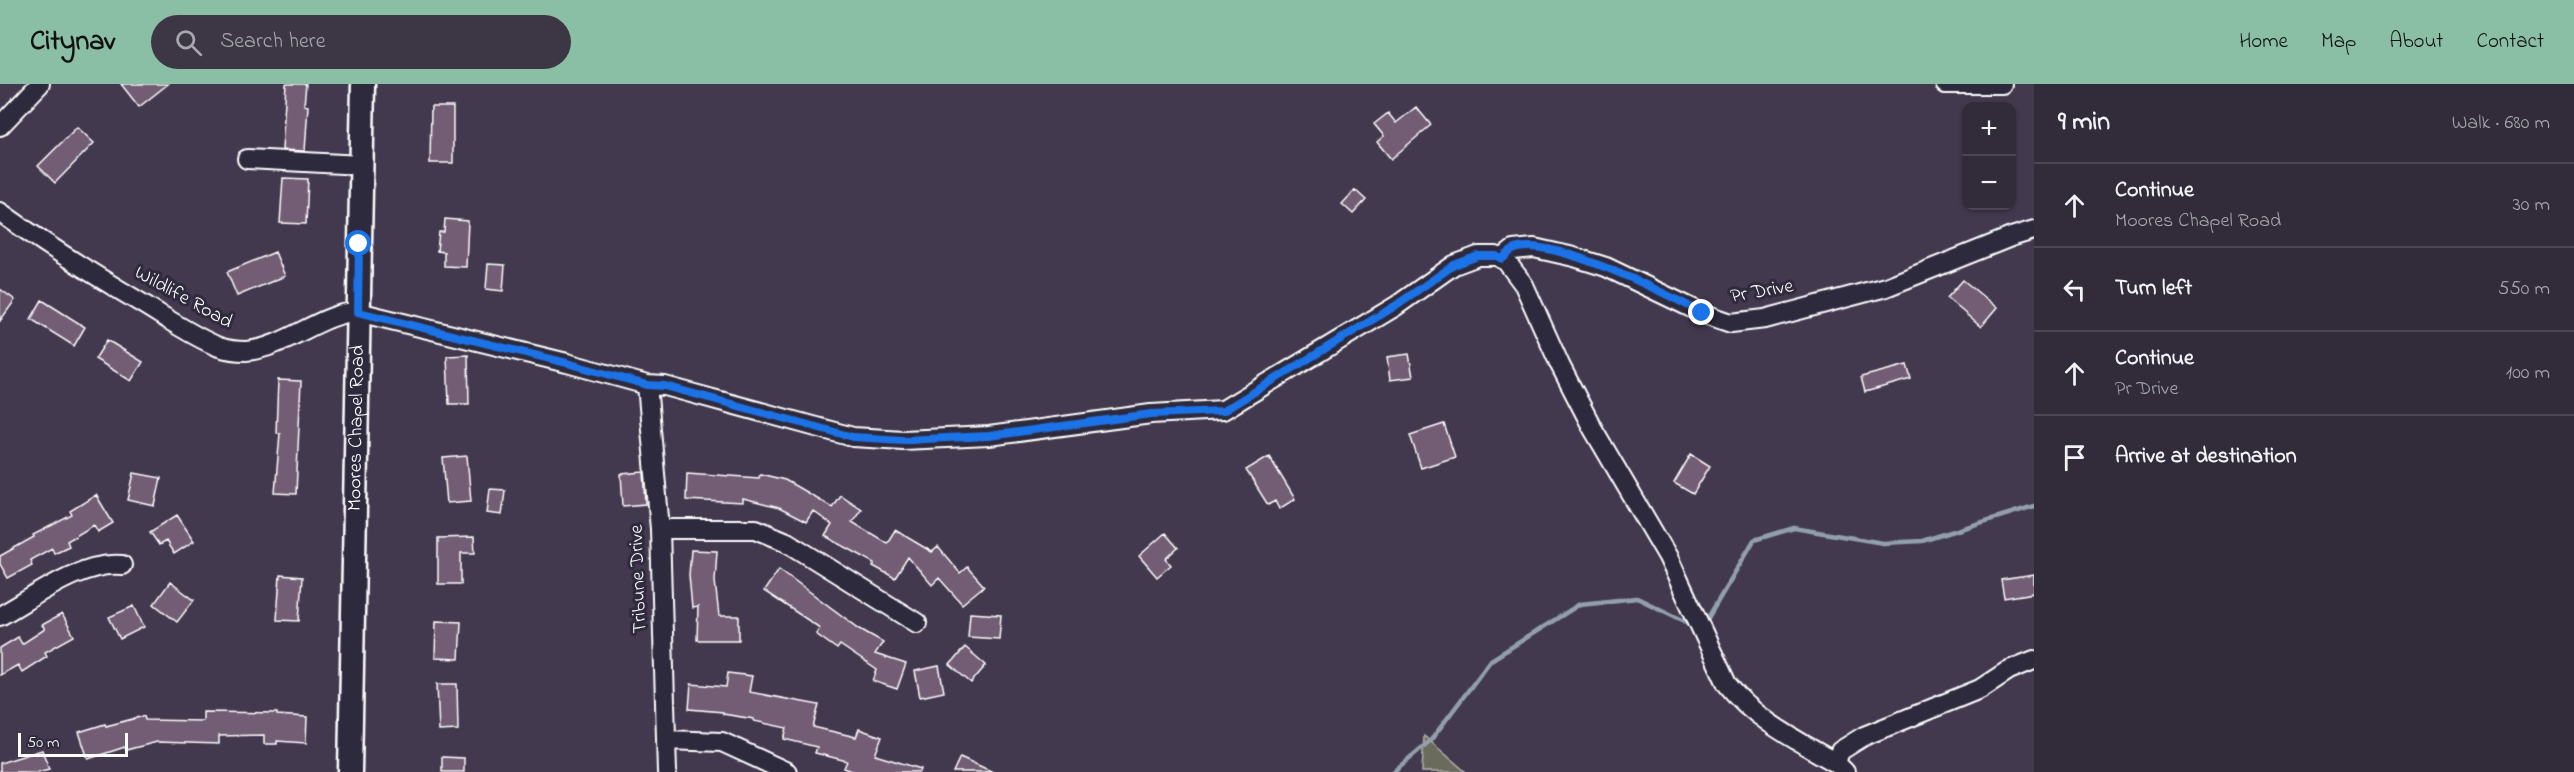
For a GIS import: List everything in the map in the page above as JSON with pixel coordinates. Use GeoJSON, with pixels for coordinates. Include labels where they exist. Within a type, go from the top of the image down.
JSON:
{"type":"FeatureCollection","features":[{"type":"Feature","properties":{"kind":"main road","name":"Moores Chapel Road"},"geometry":{"type":"LineString","coordinates":[[350,772],[363,84]]}},
{"type":"Feature","properties":{"kind":"street"},"geometry":{"type":"LineString","coordinates":[[0,126],[40,84]]}},
{"type":"Feature","properties":{"kind":"street"},"geometry":{"type":"LineString","coordinates":[[1945,84],[2002,84]]}},
{"type":"Feature","properties":{"kind":"street"},"geometry":{"type":"LineString","coordinates":[[247,159],[361,165]]}},
{"type":"Feature","properties":{"kind":"street","name":"Wildlife Road"},"geometry":{"type":"LineString","coordinates":[[0,212],[99,278],[220,347],[235,351],[257,350],[285,341],[344,313],[358,312]]}},
{"type":"Feature","properties":{"kind":"street","name":"Pr Drive"},"geometry":{"type":"LineString","coordinates":[[1502,259],[1513,250],[1534,248],[1574,257],[1606,267],[1702,313],[1731,323],[1765,319],[1886,287],[2010,237],[2034,230]]}},
{"type":"Feature","properties":{"kind":"street"},"geometry":{"type":"LineString","coordinates":[[358,312],[647,385],[665,386],[853,437],[903,440],[989,436],[1151,414],[1223,411],[1395,306],[1454,265],[1478,256],[1496,256],[1502,259],[1524,285],[1560,365],[1593,429],[1668,557],[1727,684],[1738,699],[1756,713],[1840,768]]}},
{"type":"Feature","properties":{"kind":"street","name":"Tribune Drive"},"geometry":{"type":"LineString","coordinates":[[647,385],[660,529],[667,772]]}},
{"type":"Feature","properties":{"kind":"street"},"geometry":{"type":"LineString","coordinates":[[660,529],[756,530],[769,534],[787,542],[917,623]]}},
{"type":"Feature","properties":{"kind":"street"},"geometry":{"type":"LineString","coordinates":[[0,616],[85,569],[108,564],[122,565]]}},
{"type":"Feature","properties":{"kind":"street"},"geometry":{"type":"LineString","coordinates":[[1840,768],[1840,751],[1864,736],[1980,689],[2009,670],[2034,660]]}},
{"type":"Feature","properties":{"kind":"street"},"geometry":{"type":"LineString","coordinates":[[666,740],[722,742],[788,772]]}},
{"type":"Feature","properties":{"kind":"green space"},"geometry":{"type":"Polygon","coordinates":[[[1424,736],[1466,772],[1422,772],[1424,736]]]}},
{"type":"Feature","properties":{"kind":"building"},"geometry":{"type":"Polygon","coordinates":[[[121,84],[168,84],[139,107],[121,84]]]}},
{"type":"Feature","properties":{"kind":"building"},"geometry":{"type":"Polygon","coordinates":[[[286,84],[306,84],[304,105],[308,106],[305,151],[282,150],[286,84]]]}},
{"type":"Feature","properties":{"kind":"building"},"geometry":{"type":"Polygon","coordinates":[[[431,107],[453,107],[453,163],[430,163],[431,107]]]}},
{"type":"Feature","properties":{"kind":"building"},"geometry":{"type":"Polygon","coordinates":[[[1416,107],[1431,125],[1391,159],[1377,142],[1384,136],[1374,124],[1388,113],[1396,123],[1416,107]]]}},
{"type":"Feature","properties":{"kind":"building"},"geometry":{"type":"Polygon","coordinates":[[[77,127],[94,143],[55,183],[38,166],[77,127]]]}},
{"type":"Feature","properties":{"kind":"building"},"geometry":{"type":"Polygon","coordinates":[[[283,178],[308,179],[306,224],[280,223],[283,178]]]}},
{"type":"Feature","properties":{"kind":"building"},"geometry":{"type":"Polygon","coordinates":[[[1355,190],[1366,200],[1353,214],[1342,204],[1355,190]]]}},
{"type":"Feature","properties":{"kind":"building"},"geometry":{"type":"Polygon","coordinates":[[[445,219],[468,221],[466,267],[444,266],[444,252],[437,251],[439,232],[444,232],[445,219]]]}},
{"type":"Feature","properties":{"kind":"building"},"geometry":{"type":"Polygon","coordinates":[[[275,252],[285,276],[237,296],[227,272],[275,252]]]}},
{"type":"Feature","properties":{"kind":"building"},"geometry":{"type":"Polygon","coordinates":[[[488,264],[505,265],[503,291],[486,289],[488,264]]]}},
{"type":"Feature","properties":{"kind":"building"},"geometry":{"type":"Polygon","coordinates":[[[1963,280],[1997,308],[1981,327],[1947,298],[1963,280]]]}},
{"type":"Feature","properties":{"kind":"building"},"geometry":{"type":"Polygon","coordinates":[[[0,289],[15,300],[0,321],[0,289]]]}},
{"type":"Feature","properties":{"kind":"building"},"geometry":{"type":"Polygon","coordinates":[[[42,300],[85,327],[74,346],[31,319],[42,300]]]}},
{"type":"Feature","properties":{"kind":"building"},"geometry":{"type":"Polygon","coordinates":[[[107,340],[143,362],[131,381],[95,359],[107,340]]]}},
{"type":"Feature","properties":{"kind":"building"},"geometry":{"type":"Polygon","coordinates":[[[1409,354],[1413,377],[1390,380],[1387,357],[1409,354]]]}},
{"type":"Feature","properties":{"kind":"building"},"geometry":{"type":"Polygon","coordinates":[[[468,355],[469,404],[449,404],[447,356],[468,355]]]}},
{"type":"Feature","properties":{"kind":"building"},"geometry":{"type":"Polygon","coordinates":[[[1907,365],[1911,379],[1865,392],[1861,377],[1907,365]]]}},
{"type":"Feature","properties":{"kind":"building"},"geometry":{"type":"Polygon","coordinates":[[[278,380],[301,381],[296,494],[275,493],[280,433],[276,433],[278,380]]]}},
{"type":"Feature","properties":{"kind":"building"},"geometry":{"type":"Polygon","coordinates":[[[1444,424],[1455,457],[1421,468],[1410,435],[1444,424]]]}},
{"type":"Feature","properties":{"kind":"building"},"geometry":{"type":"Polygon","coordinates":[[[1691,454],[1710,466],[1693,494],[1674,483],[1691,454]]]}},
{"type":"Feature","properties":{"kind":"building"},"geometry":{"type":"Polygon","coordinates":[[[467,456],[471,501],[447,503],[443,458],[467,456]]]}},
{"type":"Feature","properties":{"kind":"building"},"geometry":{"type":"Polygon","coordinates":[[[1269,456],[1295,499],[1279,509],[1275,501],[1268,505],[1246,470],[1269,456]]]}},
{"type":"Feature","properties":{"kind":"building"},"geometry":{"type":"Polygon","coordinates":[[[644,472],[646,504],[623,506],[621,474],[644,472]]]}},
{"type":"Feature","properties":{"kind":"building"},"geometry":{"type":"Polygon","coordinates":[[[134,473],[161,478],[155,506],[128,500],[134,473]]]}},
{"type":"Feature","properties":{"kind":"building"},"geometry":{"type":"Polygon","coordinates":[[[687,473],[759,478],[760,474],[785,480],[832,507],[840,495],[861,509],[852,522],[887,543],[895,530],[932,552],[938,547],[960,573],[967,567],[984,586],[962,604],[939,578],[932,585],[908,557],[895,578],[873,566],[875,563],[825,536],[832,525],[813,511],[806,522],[779,508],[743,499],[743,503],[686,500],[687,473]]]}},
{"type":"Feature","properties":{"kind":"building"},"geometry":{"type":"Polygon","coordinates":[[[490,489],[505,490],[502,515],[487,513],[490,489]]]}},
{"type":"Feature","properties":{"kind":"building"},"geometry":{"type":"Polygon","coordinates":[[[96,495],[113,523],[98,532],[94,525],[67,541],[69,546],[54,553],[52,548],[30,560],[32,565],[8,578],[0,564],[0,556],[34,537],[33,535],[72,515],[70,511],[96,495]]]}},
{"type":"Feature","properties":{"kind":"building"},"geometry":{"type":"Polygon","coordinates":[[[177,515],[194,541],[174,554],[166,541],[159,545],[150,532],[177,515]]]}},
{"type":"Feature","properties":{"kind":"building"},"geometry":{"type":"Polygon","coordinates":[[[1165,533],[1178,548],[1166,559],[1171,565],[1157,577],[1139,556],[1165,533]]]}},
{"type":"Feature","properties":{"kind":"building"},"geometry":{"type":"Polygon","coordinates":[[[474,537],[475,553],[461,553],[461,584],[438,584],[438,538],[474,537]]]}},
{"type":"Feature","properties":{"kind":"building"},"geometry":{"type":"Polygon","coordinates":[[[691,550],[717,551],[715,581],[719,616],[739,616],[739,640],[697,640],[698,607],[692,608],[689,575],[691,550]]]}},
{"type":"Feature","properties":{"kind":"building"},"geometry":{"type":"Polygon","coordinates":[[[779,569],[860,629],[883,642],[875,654],[906,664],[897,689],[873,681],[877,670],[840,645],[837,649],[816,634],[820,628],[764,591],[779,569]]]}},
{"type":"Feature","properties":{"kind":"building"},"geometry":{"type":"Polygon","coordinates":[[[280,575],[302,577],[299,621],[277,620],[280,575]]]}},
{"type":"Feature","properties":{"kind":"building"},"geometry":{"type":"Polygon","coordinates":[[[2034,575],[2034,593],[2004,598],[2001,580],[2034,575]]]}},
{"type":"Feature","properties":{"kind":"building"},"geometry":{"type":"Polygon","coordinates":[[[170,582],[194,600],[177,622],[154,604],[170,582]]]}},
{"type":"Feature","properties":{"kind":"building"},"geometry":{"type":"Polygon","coordinates":[[[134,606],[144,627],[120,639],[109,617],[134,606]]]}},
{"type":"Feature","properties":{"kind":"building"},"geometry":{"type":"Polygon","coordinates":[[[970,613],[1001,615],[999,639],[968,637],[970,613]]]}},
{"type":"Feature","properties":{"kind":"building"},"geometry":{"type":"Polygon","coordinates":[[[62,614],[74,636],[45,652],[47,656],[22,672],[18,665],[0,675],[0,648],[18,637],[22,644],[45,629],[42,625],[62,614]]]}},
{"type":"Feature","properties":{"kind":"building"},"geometry":{"type":"Polygon","coordinates":[[[436,621],[461,622],[459,659],[435,658],[436,621]]]}},
{"type":"Feature","properties":{"kind":"building"},"geometry":{"type":"Polygon","coordinates":[[[965,647],[986,665],[971,683],[950,665],[965,647]]]}},
{"type":"Feature","properties":{"kind":"building"},"geometry":{"type":"Polygon","coordinates":[[[939,666],[944,692],[920,697],[915,671],[939,666]]]}},
{"type":"Feature","properties":{"kind":"building"},"geometry":{"type":"Polygon","coordinates":[[[728,673],[752,676],[749,692],[819,705],[813,727],[856,737],[859,729],[882,737],[875,755],[921,769],[920,772],[855,772],[844,768],[847,761],[815,753],[817,747],[784,739],[787,728],[723,714],[723,712],[689,709],[691,684],[726,687],[728,673]]]}},
{"type":"Feature","properties":{"kind":"building"},"geometry":{"type":"Polygon","coordinates":[[[437,684],[457,684],[458,730],[439,731],[437,684]]]}},
{"type":"Feature","properties":{"kind":"building"},"geometry":{"type":"Polygon","coordinates":[[[203,712],[277,713],[277,715],[307,717],[306,743],[277,741],[277,744],[264,744],[264,735],[219,736],[219,744],[157,742],[126,750],[125,747],[88,759],[79,732],[144,716],[145,720],[203,721],[203,712]]]}},
{"type":"Feature","properties":{"kind":"building"},"geometry":{"type":"Polygon","coordinates":[[[42,750],[49,769],[38,772],[0,772],[0,763],[42,750]]]}},
{"type":"Feature","properties":{"kind":"building"},"geometry":{"type":"Polygon","coordinates":[[[442,757],[464,758],[464,772],[442,772],[442,757]]]}},
{"type":"Feature","properties":{"kind":"building"},"geometry":{"type":"Polygon","coordinates":[[[960,757],[993,772],[953,772],[960,757]]]}},
{"type":"Feature","properties":{"kind":"waterway"},"geometry":{"type":"LineString","coordinates":[[1705,623],[1754,540],[1794,528],[1883,543],[1922,541],[2034,506]]}},
{"type":"Feature","properties":{"kind":"waterway"},"geometry":{"type":"LineString","coordinates":[[1393,772],[1431,740],[1491,660],[1580,604],[1637,598],[1693,625]]}},
{"type":"Feature","properties":{"kind":"route"},"geometry":{"type":"LineString","coordinates":[[359,244],[358,312],[647,385],[665,386],[853,437],[903,440],[989,436],[1151,414],[1223,411],[1395,306],[1454,265],[1478,256],[1496,256],[1502,259],[1513,250],[1534,248],[1606,267],[1668,294],[1702,313]]}}]}
